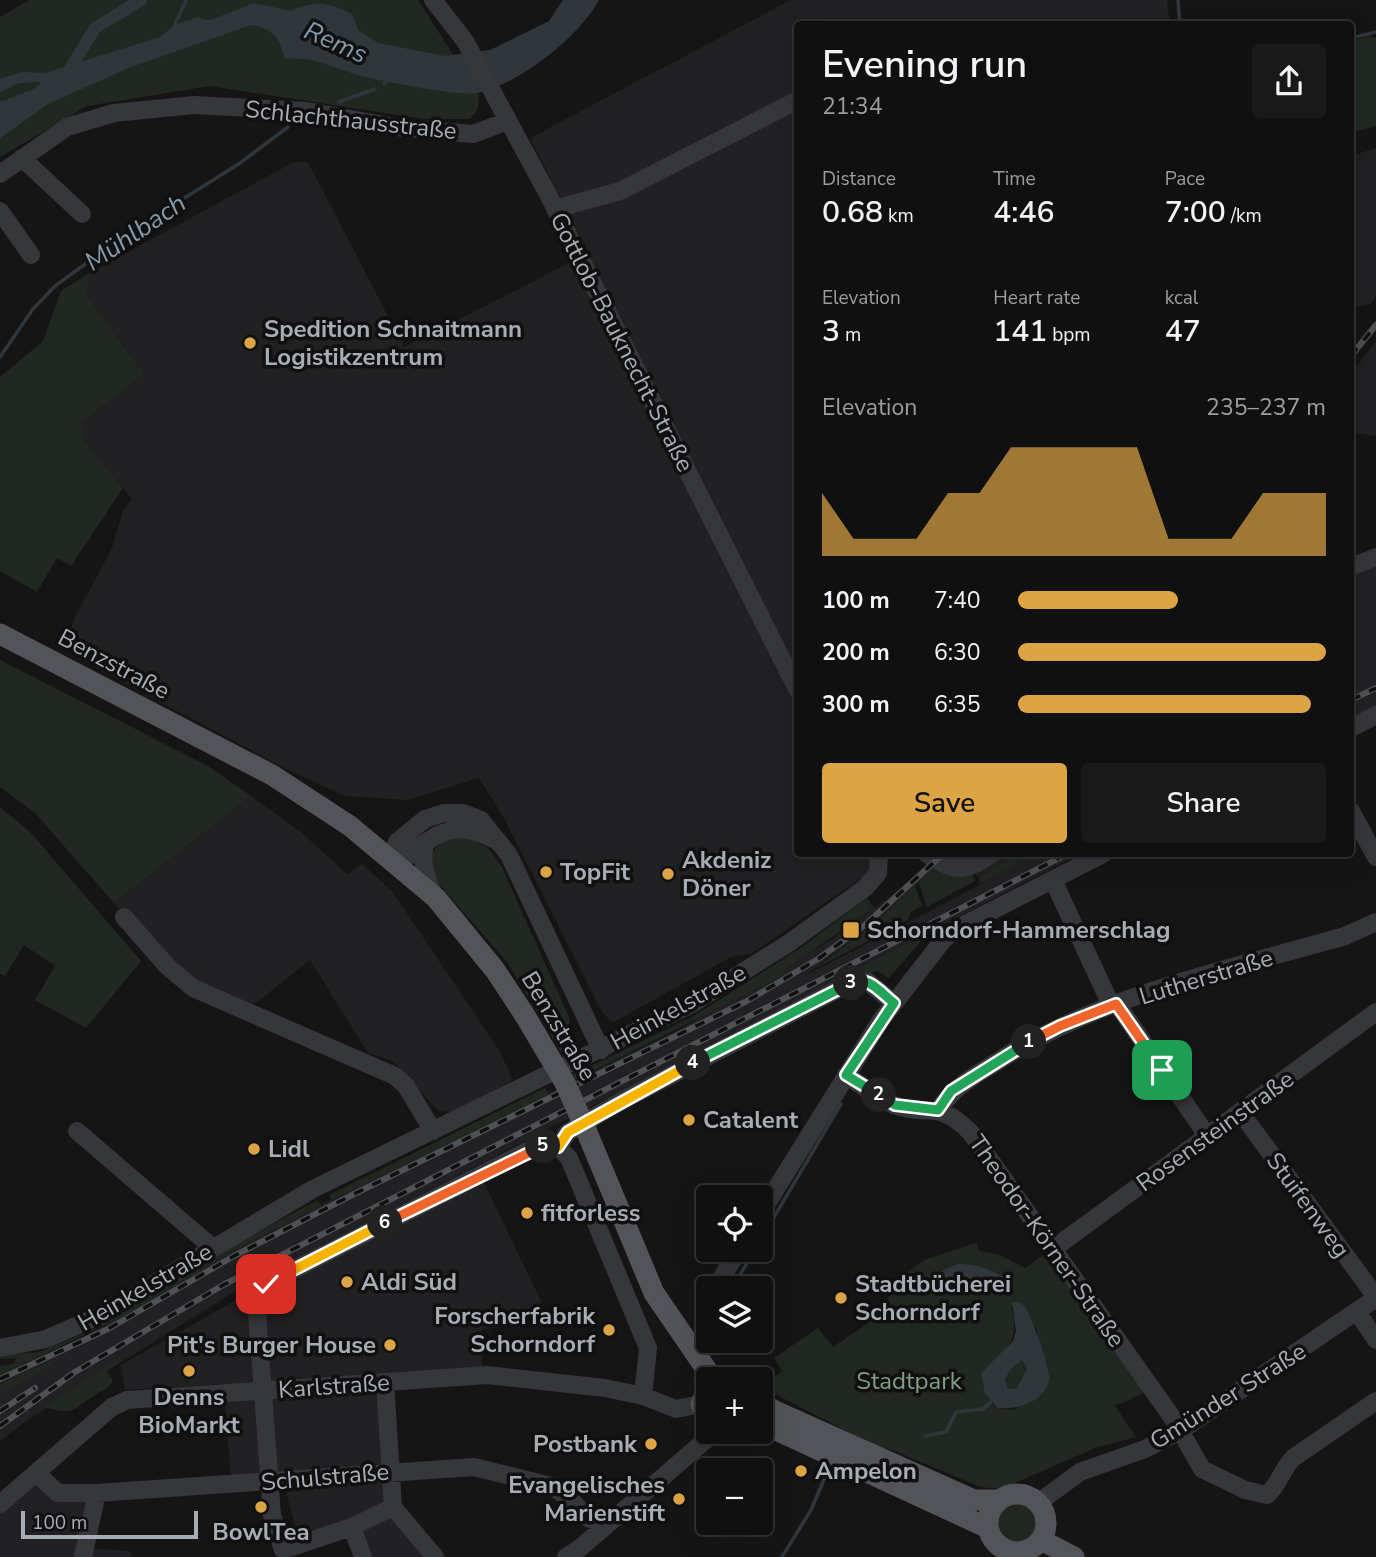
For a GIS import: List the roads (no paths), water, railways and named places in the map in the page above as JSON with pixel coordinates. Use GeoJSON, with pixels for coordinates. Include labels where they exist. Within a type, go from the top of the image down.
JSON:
{"type":"FeatureCollection","features":[{"type":"Feature","properties":{"kind":"main road","name":"Benzstraße"},"geometry":{"type":"LineString","coordinates":[[0,634],[272,775],[338,818],[436,898],[495,971],[565,1083],[654,1293],[705,1367]]}},
{"type":"Feature","properties":{"kind":"main road","name":"Benzstraße"},"geometry":{"type":"LineString","coordinates":[[239,760],[347,834],[461,931]]}},
{"type":"Feature","properties":{"kind":"main road"},"geometry":{"type":"LineString","coordinates":[[773,1410],[974,1500],[999,1500],[1015,1494],[1038,1503],[1046,1518],[1041,1540],[1031,1549],[1011,1554],[996,1544],[988,1528],[990,1513],[999,1500]]}},
{"type":"Feature","properties":{"kind":"main road"},"geometry":{"type":"LineString","coordinates":[[773,1429],[988,1528]]}},
{"type":"Feature","properties":{"kind":"main road"},"geometry":{"type":"LineString","coordinates":[[1041,1540],[1074,1557]]}},
{"type":"Feature","properties":{"kind":"street","name":"Gottlob-Bauknecht-Straße"},"geometry":{"type":"LineString","coordinates":[[433,0],[464,41],[505,114],[794,683]]}},
{"type":"Feature","properties":{"kind":"street"},"geometry":{"type":"LineString","coordinates":[[555,209],[620,191],[794,102]]}},
{"type":"Feature","properties":{"kind":"street","name":"Schlachthausstraße"},"geometry":{"type":"LineString","coordinates":[[0,174],[67,127],[114,113],[194,105],[307,111],[395,127],[473,134],[505,114]]}},
{"type":"Feature","properties":{"kind":"street"},"geometry":{"type":"LineString","coordinates":[[22,158],[82,214]]}},
{"type":"Feature","properties":{"kind":"street"},"geometry":{"type":"LineString","coordinates":[[0,211],[31,256]]}},
{"type":"Feature","properties":{"kind":"street"},"geometry":{"type":"LineString","coordinates":[[1354,566],[1376,556]]}},
{"type":"Feature","properties":{"kind":"street"},"geometry":{"type":"LineString","coordinates":[[1354,726],[1376,715]]}},
{"type":"Feature","properties":{"kind":"street"},"geometry":{"type":"LineString","coordinates":[[498,841],[474,830],[450,828],[408,856],[391,859],[397,842],[425,819],[444,813],[463,813],[481,820],[498,841],[509,855],[601,1050]]}},
{"type":"Feature","properties":{"kind":"street"},"geometry":{"type":"LineString","coordinates":[[1354,817],[1376,857]]}},
{"type":"Feature","properties":{"kind":"street"},"geometry":{"type":"LineString","coordinates":[[425,843],[422,859],[425,877],[436,898]]}},
{"type":"Feature","properties":{"kind":"street","name":"Heinkelstraße"},"geometry":{"type":"LineString","coordinates":[[0,1348],[66,1333],[313,1189],[601,1050],[692,1003],[798,936],[874,880],[883,857]]}},
{"type":"Feature","properties":{"kind":"street"},"geometry":{"type":"LineString","coordinates":[[933,857],[953,868],[966,869],[987,857]]}},
{"type":"Feature","properties":{"kind":"street"},"geometry":{"type":"LineString","coordinates":[[773,1194],[894,1003],[954,930],[1097,857]]}},
{"type":"Feature","properties":{"kind":"street"},"geometry":{"type":"LineString","coordinates":[[1053,880],[1114,1004],[1208,1137]]}},
{"type":"Feature","properties":{"kind":"street"},"geometry":{"type":"LineString","coordinates":[[124,917],[167,966],[193,988],[395,1076],[406,1086],[433,1130]]}},
{"type":"Feature","properties":{"kind":"street","name":"Lutherstraße"},"geometry":{"type":"LineString","coordinates":[[938,1110],[951,1091],[1011,1052],[1060,1026],[1114,1004],[1345,936],[1376,922]]}},
{"type":"Feature","properties":{"kind":"street"},"geometry":{"type":"LineString","coordinates":[[558,1147],[568,1132],[625,1098],[856,980],[868,982],[894,1003]]}},
{"type":"Feature","properties":{"kind":"street","name":"Rosensteinstraße"},"geometry":{"type":"LineString","coordinates":[[1053,1249],[1376,1012]]}},
{"type":"Feature","properties":{"kind":"street","name":"Theodor-Körner-Straße"},"geometry":{"type":"LineString","coordinates":[[846,1075],[895,1105],[938,1110],[957,1119],[971,1133],[1180,1431],[1202,1469],[1245,1490],[1267,1495],[1273,1490],[1283,1468],[1293,1458],[1376,1401]]}},
{"type":"Feature","properties":{"kind":"street","name":"Stuifenweg"},"geometry":{"type":"LineString","coordinates":[[1241,1112],[1376,1298]]}},
{"type":"Feature","properties":{"kind":"street"},"geometry":{"type":"LineString","coordinates":[[77,1131],[213,1248]]}},
{"type":"Feature","properties":{"kind":"street"},"geometry":{"type":"LineString","coordinates":[[393,1507],[352,1527],[291,1551],[272,1515],[256,1299],[266,1284],[539,1145],[558,1147],[569,1158],[648,1348],[643,1396]]}},
{"type":"Feature","properties":{"kind":"street","name":"Gmünder Straße"},"geometry":{"type":"LineString","coordinates":[[1038,1503],[1080,1472],[1145,1449],[1180,1431],[1376,1298]]}},
{"type":"Feature","properties":{"kind":"street"},"geometry":{"type":"LineString","coordinates":[[1357,1312],[1376,1340]]}},
{"type":"Feature","properties":{"kind":"street","name":"Karlstraße"},"geometry":{"type":"LineString","coordinates":[[0,1504],[118,1402],[487,1375],[643,1396],[676,1409],[696,1405]]}},
{"type":"Feature","properties":{"kind":"street"},"geometry":{"type":"LineString","coordinates":[[385,1383],[393,1471],[393,1507],[435,1557]]}},
{"type":"Feature","properties":{"kind":"street"},"geometry":{"type":"LineString","coordinates":[[566,1557],[580,1548],[701,1444]]}},
{"type":"Feature","properties":{"kind":"street","name":"Schulstraße"},"geometry":{"type":"LineString","coordinates":[[36,1473],[58,1493],[97,1493],[474,1467],[561,1491],[588,1518],[605,1524]]}},
{"type":"Feature","properties":{"kind":"street"},"geometry":{"type":"LineString","coordinates":[[83,1557],[97,1493]]}},
{"type":"Feature","properties":{"kind":"street"},"geometry":{"type":"LineString","coordinates":[[352,1527],[363,1557]]}},
{"type":"Feature","properties":{"kind":"water","name":"Rems"},"geometry":{"type":"Polygon","coordinates":[[[563,0],[599,0],[577,29],[546,57],[512,80],[478,93],[422,88],[362,76],[316,61],[285,59],[281,45],[270,32],[251,25],[131,67],[48,104],[0,138],[0,102],[34,89],[42,82],[19,83],[0,92],[0,79],[22,72],[45,73],[160,37],[175,25],[198,17],[208,21],[254,3],[291,11],[308,5],[329,5],[352,14],[358,30],[378,43],[445,56],[490,50],[549,21],[563,0]]]}},
{"type":"Feature","properties":{"kind":"water"},"geometry":{"type":"Polygon","coordinates":[[[958,1264],[977,1266],[994,1272],[1005,1278],[1008,1288],[1000,1293],[978,1283],[946,1283],[928,1277],[958,1264]]]}},
{"type":"Feature","properties":{"kind":"water"},"geometry":{"type":"Polygon","coordinates":[[[1012,1302],[1020,1302],[1026,1308],[1036,1333],[1049,1380],[1041,1394],[1028,1403],[1012,1408],[997,1408],[985,1393],[981,1373],[1013,1341],[1016,1331],[1012,1302]],[[1022,1360],[1010,1370],[1005,1380],[1008,1389],[1016,1389],[1027,1369],[1022,1360]]]}},
{"type":"Feature","properties":{"kind":"waterway"},"geometry":{"type":"LineString","coordinates":[[65,77],[95,28],[141,0]]}},
{"type":"Feature","properties":{"kind":"waterway"},"geometry":{"type":"LineString","coordinates":[[174,27],[186,0]]}},
{"type":"Feature","properties":{"kind":"waterway"},"geometry":{"type":"LineString","coordinates":[[1178,0],[1180,21]]}},
{"type":"Feature","properties":{"kind":"waterway"},"geometry":{"type":"LineString","coordinates":[[1354,37],[1376,32]]}},
{"type":"Feature","properties":{"kind":"waterway","name":"Mühlbach"},"geometry":{"type":"LineString","coordinates":[[384,84],[390,78]]}},
{"type":"Feature","properties":{"kind":"waterway","name":"Mühlbach"},"geometry":{"type":"LineString","coordinates":[[339,102],[375,89]]}},
{"type":"Feature","properties":{"kind":"waterway","name":"Mühlbach"},"geometry":{"type":"LineString","coordinates":[[0,357],[33,309],[55,286],[121,238],[240,163],[288,127]]}},
{"type":"Feature","properties":{"kind":"waterway"},"geometry":{"type":"LineString","coordinates":[[773,1219],[841,1104]]}},
{"type":"Feature","properties":{"kind":"waterway"},"geometry":{"type":"LineString","coordinates":[[739,1276],[748,1262]]}},
{"type":"Feature","properties":{"kind":"waterway"},"geometry":{"type":"LineString","coordinates":[[925,1436],[946,1432],[956,1412],[983,1409],[991,1402]]}},
{"type":"Feature","properties":{"kind":"waterway"},"geometry":{"type":"LineString","coordinates":[[782,1557],[811,1510],[825,1477]]}},
{"type":"Feature","properties":{"kind":"railway"},"geometry":{"type":"LineString","coordinates":[[1354,352],[1376,325]]}},
{"type":"Feature","properties":{"kind":"railway"},"geometry":{"type":"LineString","coordinates":[[1354,699],[1376,688]]}},
{"type":"Feature","properties":{"kind":"railway"},"geometry":{"type":"LineString","coordinates":[[0,1379],[108,1329],[234,1256],[354,1194],[747,1001],[818,959],[865,925],[940,857]]}},
{"type":"Feature","properties":{"kind":"railway"},"geometry":{"type":"LineString","coordinates":[[0,1426],[75,1372],[225,1284],[1061,857]]}},
{"type":"Feature","properties":{"kind":"railway"},"geometry":{"type":"LineString","coordinates":[[0,1411],[35,1388]]}},
{"type":"Feature","properties":{"kind":"place","name":"Spedition Schnaitmann Logistikzentrum"},"geometry":{"type":"Point","coordinates":[250,343]}},
{"type":"Feature","properties":{"kind":"place","name":"TopFit"},"geometry":{"type":"Point","coordinates":[546,872]}},
{"type":"Feature","properties":{"kind":"place","name":"Akdeniz Döner"},"geometry":{"type":"Point","coordinates":[668,874]}},
{"type":"Feature","properties":{"kind":"place","name":"Schorndorf-Hammerschlag"},"geometry":{"type":"Point","coordinates":[851,930]}},
{"type":"Feature","properties":{"kind":"place","name":"Catalent"},"geometry":{"type":"Point","coordinates":[689,1120]}},
{"type":"Feature","properties":{"kind":"place","name":"Lidl"},"geometry":{"type":"Point","coordinates":[254,1149]}},
{"type":"Feature","properties":{"kind":"place","name":"fitforless"},"geometry":{"type":"Point","coordinates":[527,1213]}},
{"type":"Feature","properties":{"kind":"place","name":"Aldi Süd"},"geometry":{"type":"Point","coordinates":[347,1282]}},
{"type":"Feature","properties":{"kind":"place","name":"Stadtbücherei Schorndorf"},"geometry":{"type":"Point","coordinates":[841,1298]}},
{"type":"Feature","properties":{"kind":"place","name":"Forscherfabrik Schorndorf"},"geometry":{"type":"Point","coordinates":[609,1330]}},
{"type":"Feature","properties":{"kind":"place","name":"Pit's Burger House"},"geometry":{"type":"Point","coordinates":[390,1345]}},
{"type":"Feature","properties":{"kind":"place","name":"Denns BioMarkt"},"geometry":{"type":"Point","coordinates":[189,1371]}},
{"type":"Feature","properties":{"kind":"place","name":"Postbank"},"geometry":{"type":"Point","coordinates":[651,1444]}},
{"type":"Feature","properties":{"kind":"place","name":"Ampelon"},"geometry":{"type":"Point","coordinates":[801,1471]}},
{"type":"Feature","properties":{"kind":"place","name":"Evangelisches Marienstift"},"geometry":{"type":"Point","coordinates":[679,1499]}},
{"type":"Feature","properties":{"kind":"place","name":"BowlTea"},"geometry":{"type":"Point","coordinates":[261,1507]}},
{"type":"Feature","properties":{"kind":"park label","name":"Stadtpark"},"geometry":{"type":"Point","coordinates":[909,1381]}}]}
